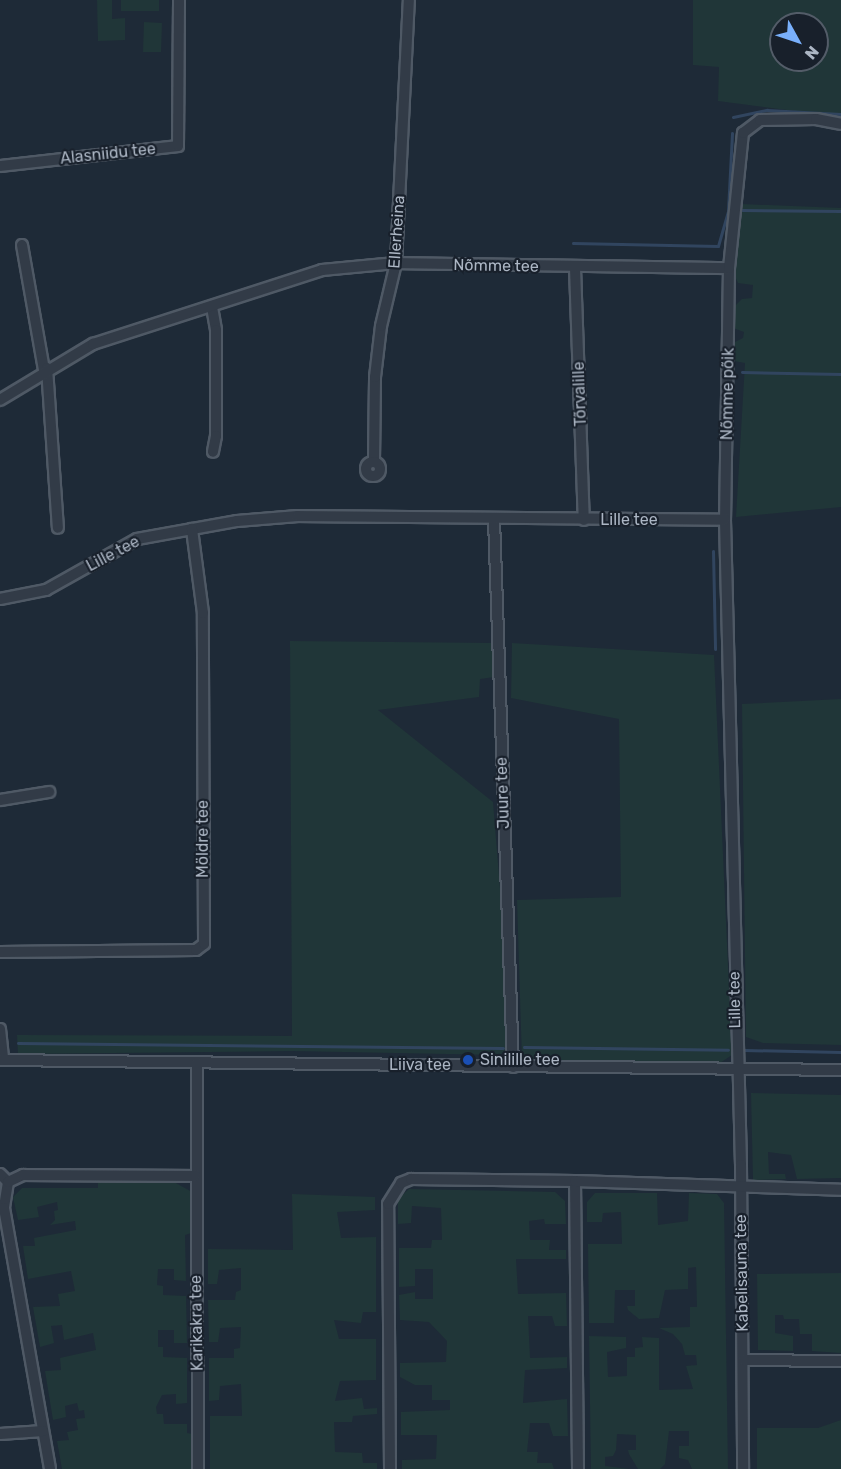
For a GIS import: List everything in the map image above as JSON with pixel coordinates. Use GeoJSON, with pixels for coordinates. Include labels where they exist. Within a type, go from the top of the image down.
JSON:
{"type":"FeatureCollection","features":[{"type":"Feature","properties":{"kind":"street","name":"Alasniidu tee"},"geometry":{"type":"LineString","coordinates":[[0,166],[178,146],[178,0]]}},
{"type":"Feature","properties":{"kind":"street","name":"Ellerheina"},"geometry":{"type":"LineString","coordinates":[[374,461],[375,377],[381,326],[396,263],[409,0]]}},
{"type":"Feature","properties":{"kind":"street"},"geometry":{"type":"LineString","coordinates":[[729,268],[743,133],[760,120],[816,119],[841,124]]}},
{"type":"Feature","properties":{"kind":"street"},"geometry":{"type":"LineString","coordinates":[[22,244],[45,370],[58,528]]}},
{"type":"Feature","properties":{"kind":"street","name":"Nõmme tee"},"geometry":{"type":"LineString","coordinates":[[0,400],[45,370],[93,345],[322,270],[396,263],[575,268],[729,268]]}},
{"type":"Feature","properties":{"kind":"street","name":"Tõrvalille"},"geometry":{"type":"LineString","coordinates":[[575,268],[584,520]]}},
{"type":"Feature","properties":{"kind":"street","name":"Nõmme põik"},"geometry":{"type":"LineString","coordinates":[[725,520],[729,268]]}},
{"type":"Feature","properties":{"kind":"street"},"geometry":{"type":"LineString","coordinates":[[212,307],[216,330],[216,436],[213,452]]}},
{"type":"Feature","properties":{"kind":"street","name":"Lille tee"},"geometry":{"type":"LineString","coordinates":[[0,599],[46,590],[137,539],[192,528],[298,516],[725,520],[738,1069]]}},
{"type":"Feature","properties":{"kind":"street","name":"Juure tee"},"geometry":{"type":"LineString","coordinates":[[494,519],[513,1067]]}},
{"type":"Feature","properties":{"kind":"street","name":"Möldre tee"},"geometry":{"type":"LineString","coordinates":[[0,952],[196,950],[204,944],[203,613],[192,528]]}},
{"type":"Feature","properties":{"kind":"street"},"geometry":{"type":"LineString","coordinates":[[0,800],[49,792]]}},
{"type":"Feature","properties":{"kind":"street"},"geometry":{"type":"LineString","coordinates":[[0,1029],[2,1060]]}},
{"type":"Feature","properties":{"kind":"street","name":"Liiva tee"},"geometry":{"type":"LineString","coordinates":[[2,1060],[841,1070]]}},
{"type":"Feature","properties":{"kind":"street","name":"Karikakra tee"},"geometry":{"type":"LineString","coordinates":[[198,1063],[195,1176],[198,1469]]}},
{"type":"Feature","properties":{"kind":"street","name":"Kabelisauna tee"},"geometry":{"type":"LineString","coordinates":[[738,1069],[743,1469]]}},
{"type":"Feature","properties":{"kind":"street"},"geometry":{"type":"LineString","coordinates":[[50,1469],[4,1208],[4,1178],[23,1175],[195,1176]]}},
{"type":"Feature","properties":{"kind":"street"},"geometry":{"type":"LineString","coordinates":[[390,1469],[391,1196],[401,1183],[411,1179],[575,1181],[841,1190]]}},
{"type":"Feature","properties":{"kind":"street"},"geometry":{"type":"LineString","coordinates":[[575,1181],[578,1469]]}},
{"type":"Feature","properties":{"kind":"street"},"geometry":{"type":"LineString","coordinates":[[743,1360],[841,1361]]}},
{"type":"Feature","properties":{"kind":"street"},"geometry":{"type":"LineString","coordinates":[[0,1434],[43,1431]]}},
{"type":"Feature","properties":{"kind":"green space"},"geometry":{"type":"Polygon","coordinates":[[[97,0],[112,0],[112,19],[125,18],[125,40],[98,41],[97,0]]]}},
{"type":"Feature","properties":{"kind":"green space"},"geometry":{"type":"Polygon","coordinates":[[[121,0],[159,0],[159,11],[121,11],[121,0]]]}},
{"type":"Feature","properties":{"kind":"green space"},"geometry":{"type":"Polygon","coordinates":[[[693,0],[841,0],[841,117],[718,101],[719,67],[693,65],[693,0]]]}},
{"type":"Feature","properties":{"kind":"green space"},"geometry":{"type":"Polygon","coordinates":[[[144,22],[162,23],[161,52],[143,52],[144,22]]]}},
{"type":"Feature","properties":{"kind":"green space"},"geometry":{"type":"Polygon","coordinates":[[[741,204],[841,208],[841,507],[736,517],[745,363],[734,361],[733,343],[743,338],[744,332],[733,328],[734,307],[742,299],[752,298],[753,285],[738,283],[734,274],[741,204]]]}},
{"type":"Feature","properties":{"kind":"green space"},"geometry":{"type":"Polygon","coordinates":[[[290,641],[492,643],[494,677],[480,679],[479,697],[378,710],[493,802],[501,901],[506,1050],[500,1055],[292,1051],[18,1054],[17,1035],[292,1036],[290,641]]]}},
{"type":"Feature","properties":{"kind":"green space"},"geometry":{"type":"Polygon","coordinates":[[[512,643],[714,655],[732,1055],[720,1063],[522,1061],[517,900],[621,897],[619,719],[511,698],[512,643]]]}},
{"type":"Feature","properties":{"kind":"green space"},"geometry":{"type":"Polygon","coordinates":[[[841,699],[841,1045],[763,1043],[746,1037],[742,704],[841,699]]]}},
{"type":"Feature","properties":{"kind":"green space"},"geometry":{"type":"Polygon","coordinates":[[[751,1093],[841,1095],[841,1178],[797,1179],[791,1155],[768,1152],[769,1174],[785,1174],[786,1179],[753,1180],[751,1093]]]}},
{"type":"Feature","properties":{"kind":"green space"},"geometry":{"type":"Polygon","coordinates":[[[98,1182],[174,1182],[192,1192],[191,1233],[185,1235],[186,1281],[174,1280],[174,1269],[158,1269],[157,1285],[163,1286],[163,1295],[186,1296],[187,1343],[174,1343],[174,1330],[158,1330],[158,1347],[163,1347],[163,1357],[187,1358],[187,1403],[176,1404],[176,1394],[162,1395],[156,1407],[157,1414],[163,1414],[164,1424],[187,1424],[187,1433],[193,1434],[193,1469],[62,1469],[57,1441],[69,1440],[67,1432],[78,1430],[76,1419],[85,1418],[84,1410],[79,1411],[77,1403],[65,1406],[66,1417],[53,1420],[45,1371],[61,1370],[60,1358],[96,1350],[93,1333],[64,1340],[62,1325],[51,1326],[54,1343],[40,1347],[33,1307],[60,1306],[58,1294],[75,1291],[71,1271],[28,1279],[23,1246],[35,1246],[34,1238],[76,1230],[75,1221],[50,1225],[55,1220],[54,1211],[58,1210],[57,1202],[37,1207],[39,1217],[18,1220],[13,1197],[22,1188],[98,1188],[98,1182]]]}},
{"type":"Feature","properties":{"kind":"green space"},"geometry":{"type":"Polygon","coordinates":[[[409,1189],[555,1192],[565,1201],[566,1224],[545,1224],[544,1219],[529,1221],[530,1240],[550,1240],[549,1250],[566,1250],[566,1259],[516,1259],[518,1294],[566,1293],[567,1326],[555,1326],[552,1316],[528,1316],[530,1358],[567,1357],[567,1368],[525,1370],[523,1403],[567,1399],[568,1436],[553,1436],[549,1423],[530,1423],[527,1452],[538,1452],[537,1463],[552,1463],[554,1469],[402,1469],[402,1460],[436,1459],[437,1435],[401,1435],[401,1412],[450,1410],[450,1400],[432,1400],[432,1385],[415,1385],[400,1377],[400,1363],[446,1362],[447,1341],[429,1322],[400,1320],[399,1295],[415,1292],[415,1299],[433,1299],[433,1269],[415,1269],[415,1286],[399,1287],[399,1248],[431,1248],[432,1240],[442,1240],[441,1208],[412,1206],[411,1223],[398,1224],[398,1199],[409,1189]]]}},
{"type":"Feature","properties":{"kind":"green space"},"geometry":{"type":"Polygon","coordinates":[[[595,1193],[657,1193],[658,1225],[688,1221],[689,1193],[717,1194],[724,1203],[728,1469],[692,1469],[688,1460],[679,1458],[679,1446],[689,1446],[689,1431],[669,1431],[665,1464],[660,1469],[638,1469],[628,1450],[636,1450],[636,1435],[617,1434],[616,1450],[613,1456],[605,1457],[605,1466],[629,1469],[591,1469],[589,1336],[626,1337],[626,1348],[607,1352],[608,1377],[627,1376],[627,1357],[635,1357],[635,1348],[643,1347],[642,1337],[659,1338],[659,1390],[693,1389],[686,1366],[697,1365],[696,1355],[685,1355],[682,1344],[673,1334],[659,1328],[690,1327],[690,1307],[697,1307],[696,1267],[688,1268],[688,1289],[665,1290],[659,1318],[639,1319],[628,1310],[627,1306],[635,1306],[635,1290],[615,1290],[614,1323],[589,1323],[588,1244],[622,1244],[621,1212],[603,1213],[602,1222],[587,1222],[587,1202],[595,1193]]]}},
{"type":"Feature","properties":{"kind":"green space"},"geometry":{"type":"Polygon","coordinates":[[[292,1194],[375,1197],[375,1210],[337,1212],[341,1238],[376,1237],[376,1312],[363,1312],[361,1323],[334,1320],[339,1339],[376,1339],[376,1380],[340,1381],[335,1401],[362,1398],[364,1409],[377,1408],[377,1414],[353,1416],[352,1422],[334,1422],[335,1452],[362,1453],[363,1463],[377,1463],[377,1469],[210,1469],[210,1416],[242,1416],[241,1384],[220,1386],[219,1400],[209,1401],[209,1358],[234,1358],[234,1349],[240,1348],[241,1327],[220,1328],[218,1342],[209,1342],[208,1300],[235,1300],[236,1292],[241,1290],[241,1268],[219,1270],[217,1284],[208,1284],[208,1249],[293,1250],[292,1194]]]}},
{"type":"Feature","properties":{"kind":"green space"},"geometry":{"type":"Polygon","coordinates":[[[841,1273],[841,1353],[812,1351],[812,1334],[800,1334],[799,1319],[784,1319],[783,1315],[775,1315],[775,1333],[793,1336],[793,1351],[758,1350],[757,1274],[841,1273]]]}},
{"type":"Feature","properties":{"kind":"green space"},"geometry":{"type":"Polygon","coordinates":[[[841,1420],[841,1469],[757,1469],[757,1428],[818,1428],[841,1420]]]}},
{"type":"Feature","properties":{"kind":"waterway"},"geometry":{"type":"LineString","coordinates":[[733,117],[767,110],[841,114]]}},
{"type":"Feature","properties":{"kind":"waterway"},"geometry":{"type":"LineString","coordinates":[[573,243],[718,246],[728,210],[732,133]]}},
{"type":"Feature","properties":{"kind":"waterway"},"geometry":{"type":"LineString","coordinates":[[742,210],[841,211]]}},
{"type":"Feature","properties":{"kind":"waterway"},"geometry":{"type":"LineString","coordinates":[[742,372],[841,374]]}},
{"type":"Feature","properties":{"kind":"waterway"},"geometry":{"type":"LineString","coordinates":[[713,551],[715,649]]}},
{"type":"Feature","properties":{"kind":"waterway"},"geometry":{"type":"LineString","coordinates":[[18,1043],[503,1048]]}},
{"type":"Feature","properties":{"kind":"waterway"},"geometry":{"type":"LineString","coordinates":[[524,1047],[728,1050]]}},
{"type":"Feature","properties":{"kind":"waterway"},"geometry":{"type":"LineString","coordinates":[[744,1050],[841,1052]]}},
{"type":"Feature","properties":{"kind":"place","name":"Sinilille tee"},"geometry":{"type":"Point","coordinates":[468,1060]}}]}
